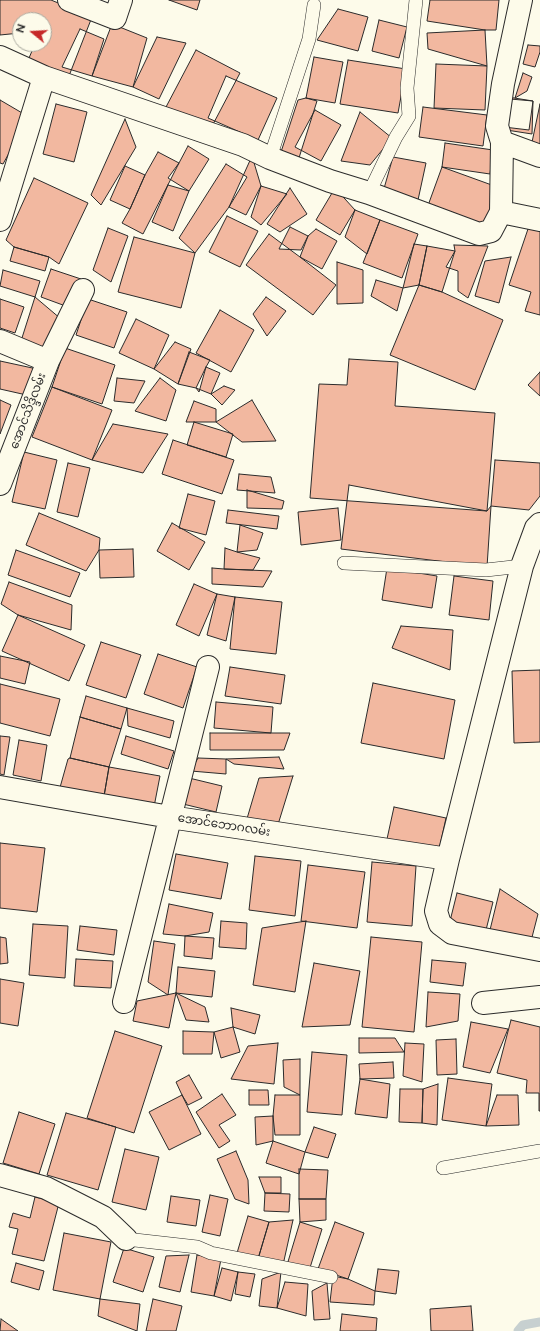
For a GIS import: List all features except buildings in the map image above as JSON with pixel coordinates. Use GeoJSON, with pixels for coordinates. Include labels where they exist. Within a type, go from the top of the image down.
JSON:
{"type":"FeatureCollection","features":[{"type":"Feature","properties":{"kind":"street"},"geometry":{"type":"LineString","coordinates":[[69,0],[115,18],[121,0]]}},
{"type":"Feature","properties":{"kind":"street"},"geometry":{"type":"LineString","coordinates":[[0,57],[44,77],[243,145],[270,158],[330,181],[369,193],[478,234],[492,231],[501,212],[502,142],[497,126],[521,0]]}},
{"type":"Feature","properties":{"kind":"street"},"geometry":{"type":"LineString","coordinates":[[0,220],[44,77]]}},
{"type":"Feature","properties":{"kind":"street"},"geometry":{"type":"LineString","coordinates":[[502,142],[540,156]]}},
{"type":"Feature","properties":{"kind":"street"},"geometry":{"type":"LineString","coordinates":[[501,212],[540,220]]}},
{"type":"Feature","properties":{"kind":"street","name":"အောင်သိဒ္ဒိလမ်း"},"geometry":{"type":"LineString","coordinates":[[0,484],[48,361],[83,290]]}},
{"type":"Feature","properties":{"kind":"street"},"geometry":{"type":"LineString","coordinates":[[0,342],[48,361]]}},
{"type":"Feature","properties":{"kind":"street"},"geometry":{"type":"LineString","coordinates":[[540,524],[536,528],[522,566],[436,911],[440,924],[452,933],[540,950]]}},
{"type":"Feature","properties":{"kind":"street"},"geometry":{"type":"LineString","coordinates":[[124,1002],[208,667]]}},
{"type":"Feature","properties":{"kind":"street","name":"အောင်ဘောဂလမ်း"},"geometry":{"type":"LineString","coordinates":[[0,787],[170,817],[448,860]]}},
{"type":"Feature","properties":{"kind":"street"},"geometry":{"type":"LineString","coordinates":[[483,1002],[540,997]]}},
{"type":"Feature","properties":{"kind":"street"},"geometry":{"type":"LineString","coordinates":[[0,1175],[46,1188],[103,1218],[126,1239]]}},
{"type":"Feature","properties":{"kind":"lane"},"geometry":{"type":"LineString","coordinates":[[369,193],[396,137],[409,116],[407,88],[416,0]]}},
{"type":"Feature","properties":{"kind":"lane"},"geometry":{"type":"LineString","coordinates":[[270,158],[309,39],[314,6]]}},
{"type":"Feature","properties":{"kind":"lane"},"geometry":{"type":"LineString","coordinates":[[344,563],[486,570],[522,566]]}},
{"type":"Feature","properties":{"kind":"lane"},"geometry":{"type":"LineString","coordinates":[[442,1168],[540,1151]]}},
{"type":"Feature","properties":{"kind":"lane"},"geometry":{"type":"LineString","coordinates":[[126,1239],[197,1247],[212,1253],[331,1278]]}},
{"type":"Feature","properties":{"kind":"waterway"},"geometry":{"type":"LineString","coordinates":[[518,1331],[523,1325],[540,1322]]}}]}
